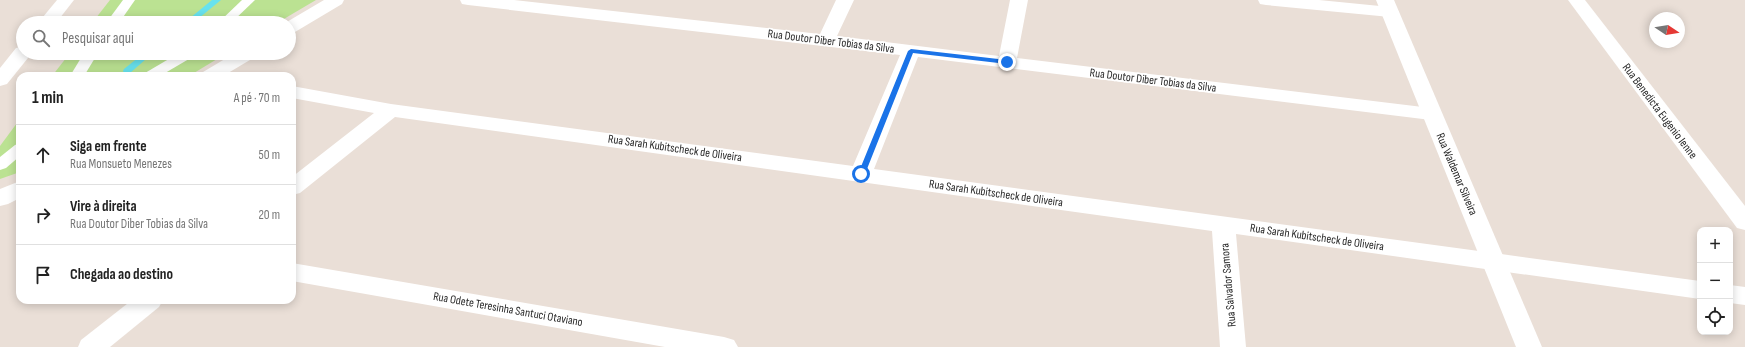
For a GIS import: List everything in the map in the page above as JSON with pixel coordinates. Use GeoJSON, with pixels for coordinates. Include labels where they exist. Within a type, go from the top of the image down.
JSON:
{"type":"FeatureCollection","features":[{"type":"Feature","properties":{"kind":"street"},"geometry":{"type":"LineString","coordinates":[[53,16],[66,0]]}},
{"type":"Feature","properties":{"kind":"street"},"geometry":{"type":"LineString","coordinates":[[296,24],[336,0]]}},
{"type":"Feature","properties":{"kind":"street","name":"Rua Doutor Diber Tobias da Silva"},"geometry":{"type":"LineString","coordinates":[[468,0],[826,40],[1431,114]]}},
{"type":"Feature","properties":{"kind":"street"},"geometry":{"type":"LineString","coordinates":[[826,40],[845,0]]}},
{"type":"Feature","properties":{"kind":"street"},"geometry":{"type":"LineString","coordinates":[[1007,62],[1019,0]]}},
{"type":"Feature","properties":{"kind":"street"},"geometry":{"type":"LineString","coordinates":[[1266,0],[1388,6]]}},
{"type":"Feature","properties":{"kind":"street","name":"Rua Benedicta Eugenio Ienne"},"geometry":{"type":"LineString","coordinates":[[1576,0],[1745,222]]}},
{"type":"Feature","properties":{"kind":"street","name":"Rua Waldemar Silveira"},"geometry":{"type":"LineString","coordinates":[[1388,6],[1431,114],[1529,347]]}},
{"type":"Feature","properties":{"kind":"street"},"geometry":{"type":"LineString","coordinates":[[861,174],[911,51]]}},
{"type":"Feature","properties":{"kind":"street"},"geometry":{"type":"LineString","coordinates":[[0,80],[16,60]]}},
{"type":"Feature","properties":{"kind":"street"},"geometry":{"type":"LineString","coordinates":[[217,72],[236,60]]}},
{"type":"Feature","properties":{"kind":"street","name":"Rua Sarah Kubitscheck de Oliveira"},"geometry":{"type":"LineString","coordinates":[[296,93],[391,110],[1697,290]]}},
{"type":"Feature","properties":{"kind":"street"},"geometry":{"type":"LineString","coordinates":[[296,185],[391,110]]}},
{"type":"Feature","properties":{"kind":"street"},"geometry":{"type":"LineString","coordinates":[[0,200],[16,190]]}},
{"type":"Feature","properties":{"kind":"street","name":"Rua Salvador Samora"},"geometry":{"type":"LineString","coordinates":[[1222,224],[1233,347]]}},
{"type":"Feature","properties":{"kind":"street","name":"Rua Odete Teresinha Santuci Otaviano"},"geometry":{"type":"LineString","coordinates":[[296,273],[724,347]]}},
{"type":"Feature","properties":{"kind":"street"},"geometry":{"type":"LineString","coordinates":[[1733,294],[1745,296]]}},
{"type":"Feature","properties":{"kind":"street"},"geometry":{"type":"LineString","coordinates":[[91,347],[145,304]]}},
{"type":"Feature","properties":{"kind":"lane"},"geometry":{"type":"LineString","coordinates":[[117,16],[129,0]]}},
{"type":"Feature","properties":{"kind":"lane"},"geometry":{"type":"LineString","coordinates":[[232,16],[249,0]]}},
{"type":"Feature","properties":{"kind":"lane"},"geometry":{"type":"LineString","coordinates":[[79,72],[87,60]]}},
{"type":"Feature","properties":{"kind":"lane"},"geometry":{"type":"LineString","coordinates":[[157,72],[177,60]]}},
{"type":"Feature","properties":{"kind":"lane"},"geometry":{"type":"LineString","coordinates":[[0,164],[16,151]]}},
{"type":"Feature","properties":{"kind":"green space"},"geometry":{"type":"Polygon","coordinates":[[[110,0],[316,0],[289,16],[97,16],[110,0]]]}},
{"type":"Feature","properties":{"kind":"green space"},"geometry":{"type":"Polygon","coordinates":[[[65,60],[215,60],[196,72],[55,72],[65,60]]]}},
{"type":"Feature","properties":{"kind":"green space"},"geometry":{"type":"Polygon","coordinates":[[[16,124],[16,173],[0,179],[0,146],[16,124]]]}},
{"type":"Feature","properties":{"kind":"waterway"},"geometry":{"type":"LineString","coordinates":[[197,16],[217,0]]}},
{"type":"Feature","properties":{"kind":"waterway"},"geometry":{"type":"LineString","coordinates":[[127,71],[140,60]]}},
{"type":"Feature","properties":{"kind":"route"},"geometry":{"type":"LineString","coordinates":[[861,174],[911,51],[1007,62]]}}]}
